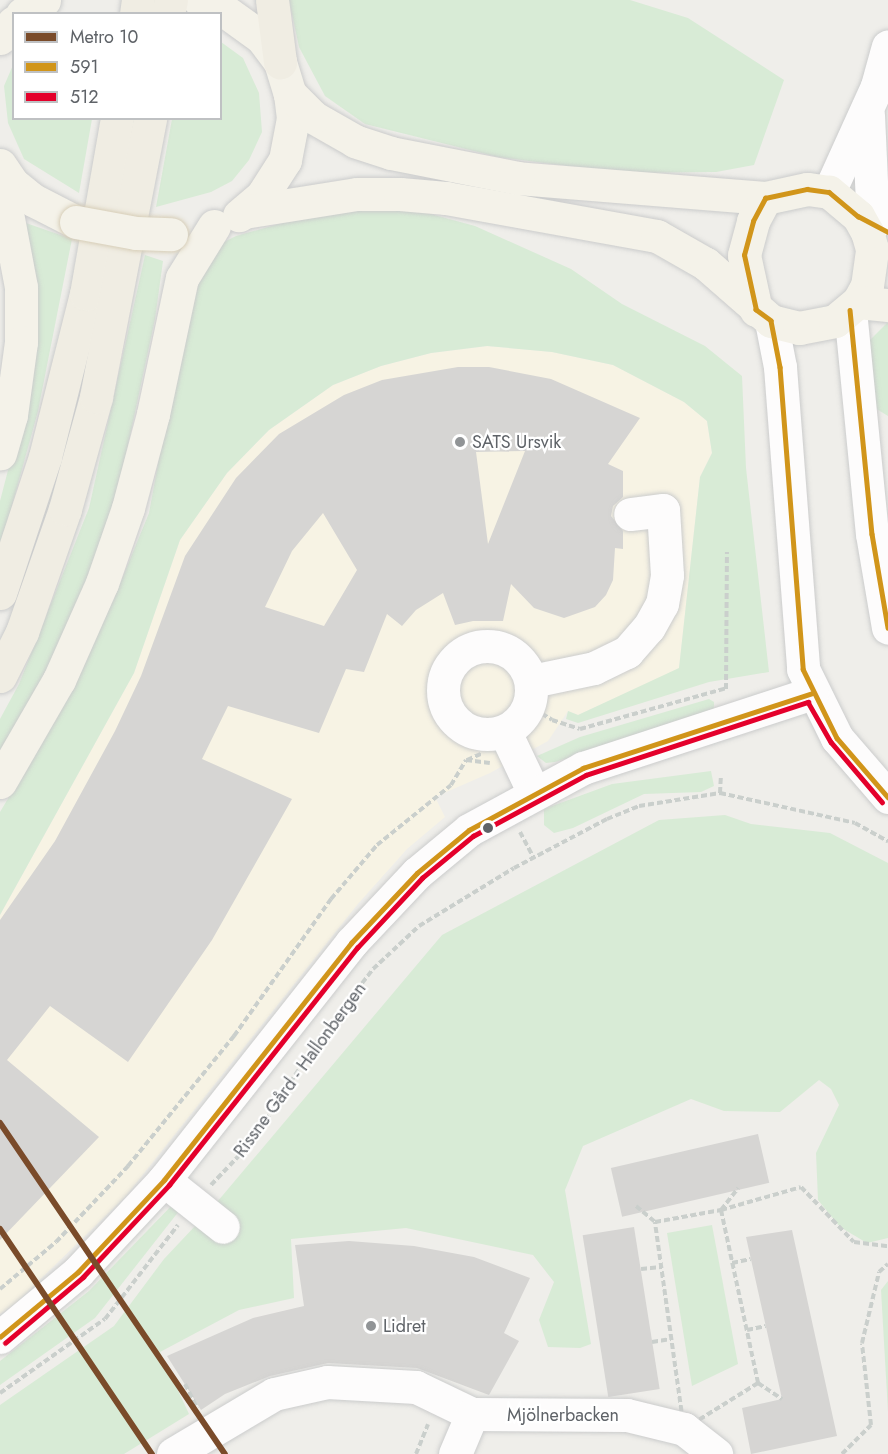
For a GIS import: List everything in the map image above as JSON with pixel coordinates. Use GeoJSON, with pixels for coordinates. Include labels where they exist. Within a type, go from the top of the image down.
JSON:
{"type":"FeatureCollection","features":[{"type":"Feature","properties":{"kind":"highway"},"geometry":{"type":"LineString","coordinates":[[272,0],[279,62]]}},
{"type":"Feature","properties":{"kind":"highway"},"geometry":{"type":"LineString","coordinates":[[0,593],[45,457],[86,294],[117,120]]}},
{"type":"Feature","properties":{"kind":"highway"},"geometry":{"type":"LineString","coordinates":[[0,676],[22,632],[66,509],[96,397],[150,120]]}},
{"type":"Feature","properties":{"kind":"main road"},"geometry":{"type":"LineString","coordinates":[[25,12],[44,0]]}},
{"type":"Feature","properties":{"kind":"main road"},"geometry":{"type":"LineString","coordinates":[[222,12],[262,38],[279,62],[290,94],[294,118],[285,159],[262,196],[244,212]]}},
{"type":"Feature","properties":{"kind":"main road"},"geometry":{"type":"LineString","coordinates":[[0,38],[12,24]]}},
{"type":"Feature","properties":{"kind":"main road"},"geometry":{"type":"LineString","coordinates":[[0,165],[12,183],[33,200],[76,222],[136,233],[171,234],[214,226],[244,212],[357,194],[400,194],[446,198],[657,236],[706,264],[763,316],[799,328],[817,327],[865,306],[872,259],[867,232],[873,224],[829,192],[807,189],[765,198],[518,178],[391,153],[331,128],[313,117],[290,94]]}},
{"type":"Feature","properties":{"kind":"main road"},"geometry":{"type":"LineString","coordinates":[[0,176],[21,287],[21,342],[11,415],[0,453]]}},
{"type":"Feature","properties":{"kind":"main road"},"geometry":{"type":"LineString","coordinates":[[763,316],[744,255],[753,221],[765,198]]}},
{"type":"Feature","properties":{"kind":"main road"},"geometry":{"type":"LineString","coordinates":[[0,782],[59,680],[102,583],[128,508],[153,414],[182,278],[214,226]]}},
{"type":"Feature","properties":{"kind":"street"},"geometry":{"type":"LineString","coordinates":[[829,192],[868,107],[888,46]]}},
{"type":"Feature","properties":{"kind":"street"},"geometry":{"type":"LineString","coordinates":[[868,107],[873,224]]}},
{"type":"Feature","properties":{"kind":"street"},"geometry":{"type":"LineString","coordinates":[[865,306],[874,422],[872,534],[888,628]]}},
{"type":"Feature","properties":{"kind":"street"},"geometry":{"type":"LineString","coordinates":[[763,316],[781,378],[803,669],[812,693],[837,738],[886,794]]}},
{"type":"Feature","properties":{"kind":"street"},"geometry":{"type":"LineString","coordinates":[[531,694],[627,652],[649,627],[662,604],[667,575],[663,510],[630,514]]}},
{"type":"Feature","properties":{"kind":"street"},"geometry":{"type":"LineString","coordinates":[[429,716],[458,748],[491,748],[520,721],[531,694],[524,663],[503,660],[489,645],[470,648],[453,660],[444,678],[443,698],[451,717],[476,732],[491,748],[534,793]]}},
{"type":"Feature","properties":{"kind":"street"},"geometry":{"type":"LineString","coordinates":[[0,1337],[78,1272],[164,1180],[351,943],[417,873],[469,830],[583,768],[812,693]]}},
{"type":"Feature","properties":{"kind":"street"},"geometry":{"type":"LineString","coordinates":[[164,1180],[223,1227]]}},
{"type":"Feature","properties":{"kind":"street","name":"Mjölnerbacken"},"geometry":{"type":"LineString","coordinates":[[175,1454],[243,1399],[274,1395],[327,1382],[393,1376],[472,1414],[627,1414],[684,1429],[716,1454]]}},
{"type":"Feature","properties":{"kind":"street"},"geometry":{"type":"LineString","coordinates":[[455,1454],[472,1414]]}},
{"type":"Feature","properties":{"kind":"path"},"geometry":{"type":"LineString","coordinates":[[531,694],[552,720],[580,729],[727,688],[727,552]]}},
{"type":"Feature","properties":{"kind":"path"},"geometry":{"type":"LineString","coordinates":[[720,793],[721,775]]}},
{"type":"Feature","properties":{"kind":"path","name":"Rissne Gård - Hallonbergen"},"geometry":{"type":"LineString","coordinates":[[0,1393],[105,1319],[194,1204],[251,1143],[318,1040],[373,969],[419,926],[514,868],[607,819],[639,806],[720,793],[855,823],[888,841]]}},
{"type":"Feature","properties":{"kind":"path"},"geometry":{"type":"LineString","coordinates":[[655,1222],[721,1210],[801,1187],[854,1242],[888,1246]]}},
{"type":"Feature","properties":{"kind":"path"},"geometry":{"type":"LineString","coordinates":[[738,1188],[721,1210],[732,1263],[759,1383],[783,1399]]}},
{"type":"Feature","properties":{"kind":"path"},"geometry":{"type":"LineString","coordinates":[[636,1206],[655,1222],[684,1429],[759,1383]]}},
{"type":"Feature","properties":{"kind":"path"},"geometry":{"type":"LineString","coordinates":[[732,1263],[751,1259]]}},
{"type":"Feature","properties":{"kind":"path"},"geometry":{"type":"LineString","coordinates":[[842,1454],[871,1425],[862,1343],[879,1272],[888,1264]]}},
{"type":"Feature","properties":{"kind":"path"},"geometry":{"type":"LineString","coordinates":[[641,1269],[661,1267]]}},
{"type":"Feature","properties":{"kind":"path"},"geometry":{"type":"LineString","coordinates":[[747,1330],[766,1326]]}},
{"type":"Feature","properties":{"kind":"path"},"geometry":{"type":"LineString","coordinates":[[652,1342],[671,1339]]}},
{"type":"Feature","properties":{"kind":"shaded area"},"geometry":{"type":"Polygon","coordinates":[[[487,346],[552,352],[613,365],[684,402],[707,421],[712,453],[700,477],[679,669],[578,715],[568,711],[548,741],[490,773],[435,797],[445,817],[407,849],[357,905],[126,1196],[15,1304],[0,1314],[0,915],[134,673],[180,540],[227,473],[269,430],[333,385],[381,366],[431,353],[487,346]]]}},
{"type":"Feature","properties":{"kind":"green space"},"geometry":{"type":"Polygon","coordinates":[[[289,0],[630,0],[688,18],[784,80],[754,165],[716,172],[621,173],[498,157],[365,124],[325,96],[299,47],[289,0]]]}},
{"type":"Feature","properties":{"kind":"green space"},"geometry":{"type":"Polygon","coordinates":[[[222,43],[243,58],[259,93],[262,132],[249,160],[232,181],[211,192],[156,207],[172,120],[222,120],[222,43]]]}},
{"type":"Feature","properties":{"kind":"green space"},"geometry":{"type":"Polygon","coordinates":[[[12,67],[12,120],[92,120],[79,193],[24,159],[8,123],[4,86],[12,67]]]}},
{"type":"Feature","properties":{"kind":"green space"},"geometry":{"type":"Polygon","coordinates":[[[369,209],[416,210],[475,226],[571,269],[622,304],[705,346],[742,376],[746,468],[769,672],[709,682],[578,723],[566,719],[568,711],[578,715],[679,668],[700,477],[712,453],[707,421],[684,402],[613,365],[552,352],[487,346],[431,353],[381,366],[333,385],[269,430],[227,473],[180,540],[134,673],[0,915],[0,812],[58,715],[117,591],[149,513],[193,273],[212,248],[236,236],[314,214],[369,209]]]}},
{"type":"Feature","properties":{"kind":"green space"},"geometry":{"type":"Polygon","coordinates":[[[23,222],[72,239],[38,411],[0,549],[0,501],[31,382],[23,222]]]}},
{"type":"Feature","properties":{"kind":"green space"},"geometry":{"type":"Polygon","coordinates":[[[145,255],[163,261],[155,319],[112,520],[89,588],[0,757],[0,719],[19,684],[89,508],[145,255]]]}},
{"type":"Feature","properties":{"kind":"green space"},"geometry":{"type":"Polygon","coordinates":[[[888,322],[888,416],[875,408],[865,362],[870,340],[888,322]]]}},
{"type":"Feature","properties":{"kind":"green space"},"geometry":{"type":"Polygon","coordinates":[[[709,699],[714,702],[714,713],[555,762],[546,763],[537,756],[580,737],[709,699]]]}},
{"type":"Feature","properties":{"kind":"green space"},"geometry":{"type":"Polygon","coordinates":[[[711,771],[714,786],[701,792],[644,794],[573,828],[554,833],[544,825],[544,809],[612,784],[711,771]]]}},
{"type":"Feature","properties":{"kind":"green space"},"geometry":{"type":"Polygon","coordinates":[[[725,815],[751,824],[830,833],[888,863],[888,1238],[867,1243],[840,1227],[818,1200],[816,1153],[839,1105],[831,1089],[819,1080],[780,1112],[724,1111],[691,1099],[583,1146],[565,1190],[591,1344],[580,1348],[548,1347],[539,1320],[554,1282],[533,1255],[406,1228],[291,1239],[294,1298],[239,1310],[160,1352],[189,1414],[124,1454],[0,1454],[0,1405],[114,1326],[164,1259],[212,1208],[442,935],[659,820],[725,815]]]}},
{"type":"Feature","properties":{"kind":"green space"},"geometry":{"type":"Polygon","coordinates":[[[175,1202],[183,1206],[95,1318],[0,1385],[0,1361],[89,1291],[175,1202]]]}},
{"type":"Feature","properties":{"kind":"green space"},"geometry":{"type":"Polygon","coordinates":[[[712,1225],[738,1364],[692,1386],[667,1233],[712,1225]]]}},
{"type":"Feature","properties":{"kind":"green space"},"geometry":{"type":"Polygon","coordinates":[[[888,1281],[888,1412],[881,1290],[888,1281]]]}},
{"type":"Feature","properties":{"kind":"building"},"geometry":{"type":"Polygon","coordinates":[[[458,367],[489,367],[551,379],[640,418],[608,464],[623,471],[623,497],[613,506],[611,516],[623,531],[623,549],[615,548],[613,580],[606,595],[595,607],[564,618],[534,608],[511,584],[503,621],[473,621],[455,625],[443,593],[416,610],[402,626],[387,614],[364,672],[346,669],[319,733],[228,706],[202,759],[292,799],[212,940],[128,1062],[50,1006],[7,1060],[99,1137],[0,1240],[0,920],[55,841],[115,731],[141,676],[185,556],[236,478],[279,434],[344,395],[382,380],[458,367]],[[525,451],[476,452],[488,544],[525,451]],[[323,513],[292,551],[265,607],[324,626],[357,570],[323,513]]]}},
{"type":"Feature","properties":{"kind":"building"},"geometry":{"type":"Polygon","coordinates":[[[758,1134],[769,1183],[622,1217],[611,1168],[758,1134]]]}},
{"type":"Feature","properties":{"kind":"building"},"geometry":{"type":"Polygon","coordinates":[[[634,1227],[660,1389],[608,1397],[583,1235],[634,1227]]]}},
{"type":"Feature","properties":{"kind":"building"},"geometry":{"type":"Polygon","coordinates":[[[792,1230],[837,1436],[751,1454],[742,1408],[782,1399],[746,1237],[792,1230]]]}},
{"type":"Feature","properties":{"kind":"building","name":"Lidret"},"geometry":{"type":"Polygon","coordinates":[[[349,1241],[414,1246],[474,1257],[530,1278],[504,1333],[519,1341],[489,1395],[417,1368],[328,1363],[270,1376],[225,1394],[201,1410],[167,1356],[253,1318],[304,1306],[295,1245],[349,1241]]]}},
{"type":"Feature","properties":{"kind":"metro line","name":"10"},"geometry":{"type":"LineString","coordinates":[[0,1123],[225,1454]]}},
{"type":"Feature","properties":{"kind":"metro line","name":"10"},"geometry":{"type":"LineString","coordinates":[[0,1229],[152,1454]]}},
{"type":"Feature","properties":{"kind":"transit line","name":"591"},"geometry":{"type":"LineString","coordinates":[[771,321],[756,310],[744,255],[753,221],[765,198],[807,189],[829,192],[858,216],[888,232]]}},
{"type":"Feature","properties":{"kind":"transit line","name":"591"},"geometry":{"type":"LineString","coordinates":[[850,310],[872,534],[888,628]]}},
{"type":"Feature","properties":{"kind":"transit line","name":"591"},"geometry":{"type":"LineString","coordinates":[[771,321],[780,367],[803,669],[837,738],[888,797]]}},
{"type":"Feature","properties":{"kind":"transit line","name":"591"},"geometry":{"type":"LineString","coordinates":[[0,1337],[78,1272],[164,1180],[351,943],[417,873],[469,830],[583,768],[812,693]]}},
{"type":"Feature","properties":{"kind":"transit line","name":"512"},"geometry":{"type":"LineString","coordinates":[[5,1343],[83,1277],[169,1185],[357,948],[422,878],[473,836],[586,775],[808,702],[831,742],[882,802]]}},
{"type":"Feature","properties":{"kind":"place","name":"SATS Ursvik"},"geometry":{"type":"Point","coordinates":[460,442]}},
{"type":"Feature","properties":{"kind":"place","name":"Lidret"},"geometry":{"type":"Point","coordinates":[371,1326]}}]}
